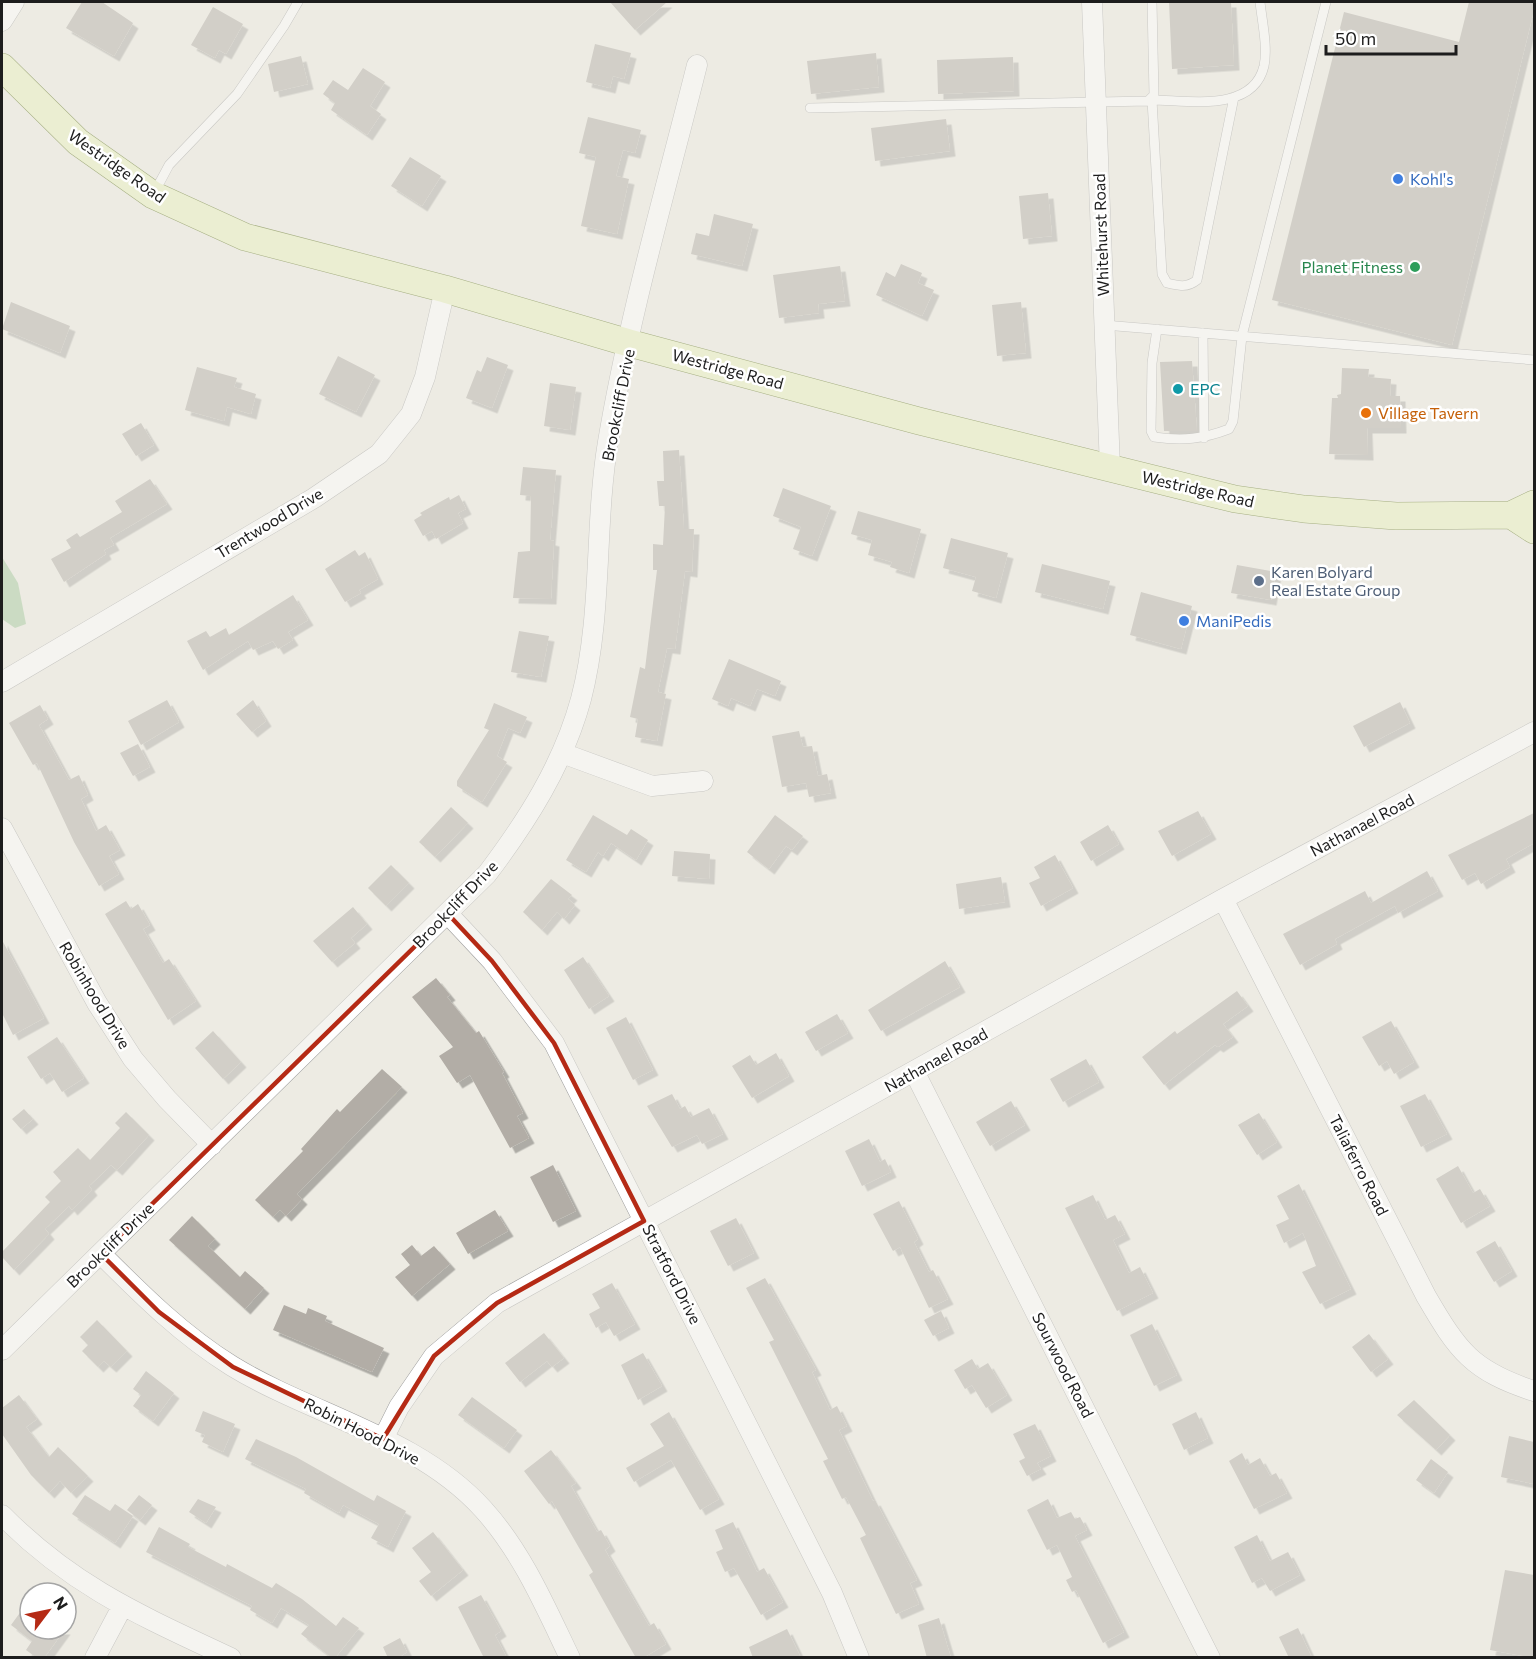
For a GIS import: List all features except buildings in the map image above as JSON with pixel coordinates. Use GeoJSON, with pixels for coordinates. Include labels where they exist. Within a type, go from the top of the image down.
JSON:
{"type":"FeatureCollection","features":[{"type":"Feature","properties":{"kind":"main road","name":"Westridge Road"},"geometry":{"type":"LineString","coordinates":[[2,67],[78,142],[153,195],[245,237],[445,289],[629,343],[1051,456],[1235,499],[1304,509],[1396,516],[1523,509],[1534,530]]}},
{"type":"Feature","properties":{"kind":"street"},"geometry":{"type":"LineString","coordinates":[[2,21],[14,2]]}},
{"type":"Feature","properties":{"kind":"street","name":"Whitehurst Road"},"geometry":{"type":"LineString","coordinates":[[1092,2],[1110,468]]}},
{"type":"Feature","properties":{"kind":"street","name":"Brookcliff Drive"},"geometry":{"type":"LineString","coordinates":[[2,1350],[448,914],[487,874],[522,828],[562,753],[581,699],[591,642],[608,443],[629,343],[697,65]]}},
{"type":"Feature","properties":{"kind":"street","name":"Trentwood Drive"},"geometry":{"type":"LineString","coordinates":[[2,682],[314,498],[379,454],[411,414],[425,377],[445,289]]}},
{"type":"Feature","properties":{"kind":"street","name":"Nathanael Road"},"geometry":{"type":"LineString","coordinates":[[383,1439],[399,1407],[434,1356],[465,1327],[497,1303],[915,1073],[1223,899],[1534,732]]}},
{"type":"Feature","properties":{"kind":"street"},"geometry":{"type":"LineString","coordinates":[[562,753],[652,786],[703,781]]}},
{"type":"Feature","properties":{"kind":"street","name":"Robinhood Drive"},"geometry":{"type":"LineString","coordinates":[[2,828],[7,853],[133,1059],[167,1099],[212,1145]]}},
{"type":"Feature","properties":{"kind":"street","name":"Taliaferro Road"},"geometry":{"type":"LineString","coordinates":[[1223,899],[1426,1296],[1451,1340],[1476,1365],[1503,1381],[1534,1391]]}},
{"type":"Feature","properties":{"kind":"street","name":"Stratford Drive"},"geometry":{"type":"LineString","coordinates":[[448,914],[492,961],[554,1043],[832,1593],[859,1658]]}},
{"type":"Feature","properties":{"kind":"street","name":"Sourwood Road"},"geometry":{"type":"LineString","coordinates":[[915,1073],[1210,1658]]}},
{"type":"Feature","properties":{"kind":"street","name":"Robin Hood Drive"},"geometry":{"type":"LineString","coordinates":[[101,1254],[159,1312],[233,1367],[383,1439],[436,1470],[482,1508],[514,1547],[570,1658]]}},
{"type":"Feature","properties":{"kind":"street"},"geometry":{"type":"LineString","coordinates":[[2,1515],[41,1553],[73,1577],[122,1606],[231,1658]]}},
{"type":"Feature","properties":{"kind":"street"},"geometry":{"type":"LineString","coordinates":[[95,1658],[122,1606]]}},
{"type":"Feature","properties":{"kind":"lane"},"geometry":{"type":"LineString","coordinates":[[153,195],[169,165],[237,94],[298,2]]}},
{"type":"Feature","properties":{"kind":"lane"},"geometry":{"type":"LineString","coordinates":[[1152,2],[1152,100],[1162,274],[1167,282],[1181,287],[1197,280],[1234,97]]}},
{"type":"Feature","properties":{"kind":"lane"},"geometry":{"type":"LineString","coordinates":[[810,108],[1219,100],[1234,97],[1257,86],[1264,64],[1260,2]]}},
{"type":"Feature","properties":{"kind":"lane"},"geometry":{"type":"LineString","coordinates":[[1157,329],[1152,363],[1151,431],[1154,437],[1179,440],[1203,438],[1229,429],[1233,421],[1242,336],[1326,2]]}},
{"type":"Feature","properties":{"kind":"lane"},"geometry":{"type":"LineString","coordinates":[[1104,325],[1534,360]]}},
{"type":"Feature","properties":{"kind":"lane"},"geometry":{"type":"LineString","coordinates":[[1203,333],[1203,438]]}},
{"type":"Feature","properties":{"kind":"highlighted area"},"geometry":{"type":"Polygon","coordinates":[[[448,914],[492,961],[554,1043],[644,1221],[497,1303],[434,1356],[383,1439],[233,1367],[159,1312],[101,1254],[448,914]]]}},
{"type":"Feature","properties":{"kind":"green space"},"geometry":{"type":"Polygon","coordinates":[[[2,557],[18,583],[26,624],[15,628],[2,619],[2,557]]]}},
{"type":"Feature","properties":{"kind":"place","name":"Kohl's"},"geometry":{"type":"Point","coordinates":[1398,179]}},
{"type":"Feature","properties":{"kind":"place","name":"Planet Fitness"},"geometry":{"type":"Point","coordinates":[1415,267]}},
{"type":"Feature","properties":{"kind":"place","name":"EPC"},"geometry":{"type":"Point","coordinates":[1178,389]}},
{"type":"Feature","properties":{"kind":"place","name":"Village Tavern"},"geometry":{"type":"Point","coordinates":[1366,413]}},
{"type":"Feature","properties":{"kind":"place","name":"Karen Bolyard Real Estate Group"},"geometry":{"type":"Point","coordinates":[1259,581]}},
{"type":"Feature","properties":{"kind":"place","name":"ManiPedis"},"geometry":{"type":"Point","coordinates":[1184,621]}}]}
